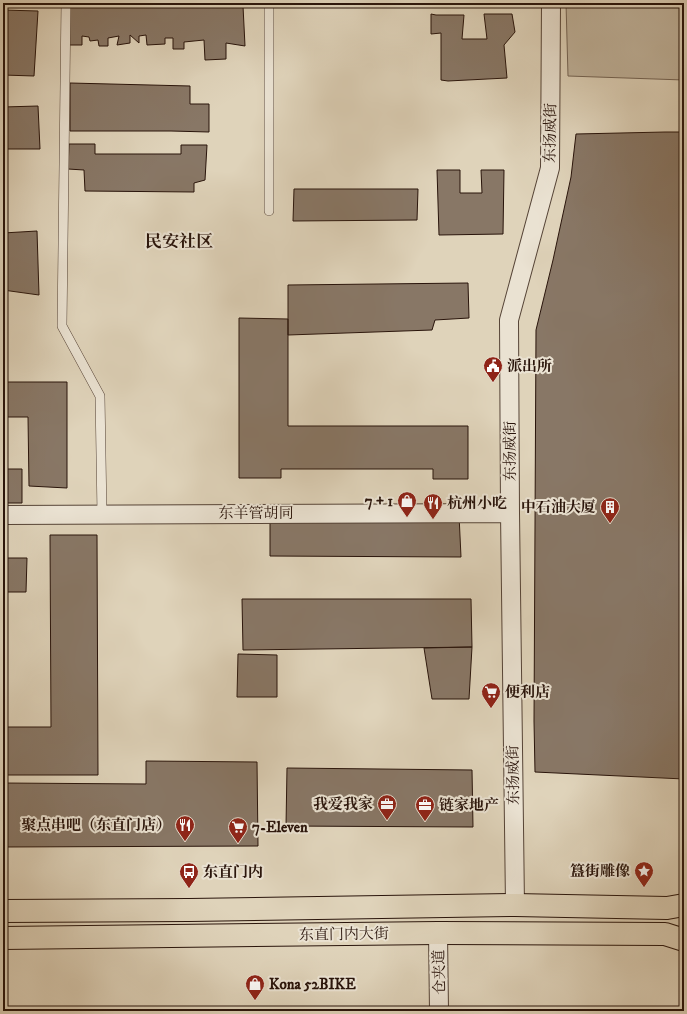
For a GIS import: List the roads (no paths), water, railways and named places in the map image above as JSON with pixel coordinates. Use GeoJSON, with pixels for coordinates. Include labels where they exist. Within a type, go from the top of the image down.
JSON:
{"type":"FeatureCollection","features":[{"type":"Feature","properties":{"kind":"main road","name":"东直门内大街"},"geometry":{"type":"LineString","coordinates":[[3,911],[515,905],[667,908],[684,905]]}},
{"type":"Feature","properties":{"kind":"main road","name":"东直门内大街"},"geometry":{"type":"LineString","coordinates":[[3,938],[438,933],[665,934],[684,940]]}},
{"type":"Feature","properties":{"kind":"street","name":"东扬威街"},"geometry":{"type":"LineString","coordinates":[[515,905],[509,320],[550,168],[551,3]]}},
{"type":"Feature","properties":{"kind":"street","name":"东羊管胡同"},"geometry":{"type":"LineString","coordinates":[[3,515],[510,513]]}},
{"type":"Feature","properties":{"kind":"street","name":"仓夹道"},"geometry":{"type":"LineString","coordinates":[[438,933],[439,1011]]}},
{"type":"Feature","properties":{"kind":"lane"},"geometry":{"type":"LineString","coordinates":[[66,3],[62,326],[100,396],[102,514]]}},
{"type":"Feature","properties":{"kind":"lane"},"geometry":{"type":"LineString","coordinates":[[269,3],[269,211]]}},
{"type":"Feature","properties":{"kind":"place","name":"派出所"},"geometry":{"type":"Point","coordinates":[493,383]}},
{"type":"Feature","properties":{"kind":"place","name":"7 + 1"},"geometry":{"type":"Point","coordinates":[407,518]}},
{"type":"Feature","properties":{"kind":"place","name":"杭州小吃"},"geometry":{"type":"Point","coordinates":[433,520]}},
{"type":"Feature","properties":{"kind":"place","name":"中石油大厦"},"geometry":{"type":"Point","coordinates":[610,524]}},
{"type":"Feature","properties":{"kind":"place","name":"便利店"},"geometry":{"type":"Point","coordinates":[491,709]}},
{"type":"Feature","properties":{"kind":"place","name":"我爱我家"},"geometry":{"type":"Point","coordinates":[387,821]}},
{"type":"Feature","properties":{"kind":"place","name":"链家地产"},"geometry":{"type":"Point","coordinates":[425,822]}},
{"type":"Feature","properties":{"kind":"place","name":"聚点串吧（东直门店）"},"geometry":{"type":"Point","coordinates":[185,842]}},
{"type":"Feature","properties":{"kind":"place","name":"7-Eleven"},"geometry":{"type":"Point","coordinates":[238,844]}},
{"type":"Feature","properties":{"kind":"place","name":"簋街雕像"},"geometry":{"type":"Point","coordinates":[644,888]}},
{"type":"Feature","properties":{"kind":"place","name":"东直门内"},"geometry":{"type":"Point","coordinates":[189,889]}},
{"type":"Feature","properties":{"kind":"place","name":"Kona 52BIKE"},"geometry":{"type":"Point","coordinates":[255,1001]}},
{"type":"Feature","properties":{"kind":"district","name":"民安社区"},"geometry":{"type":"Point","coordinates":[179,241]}}]}
